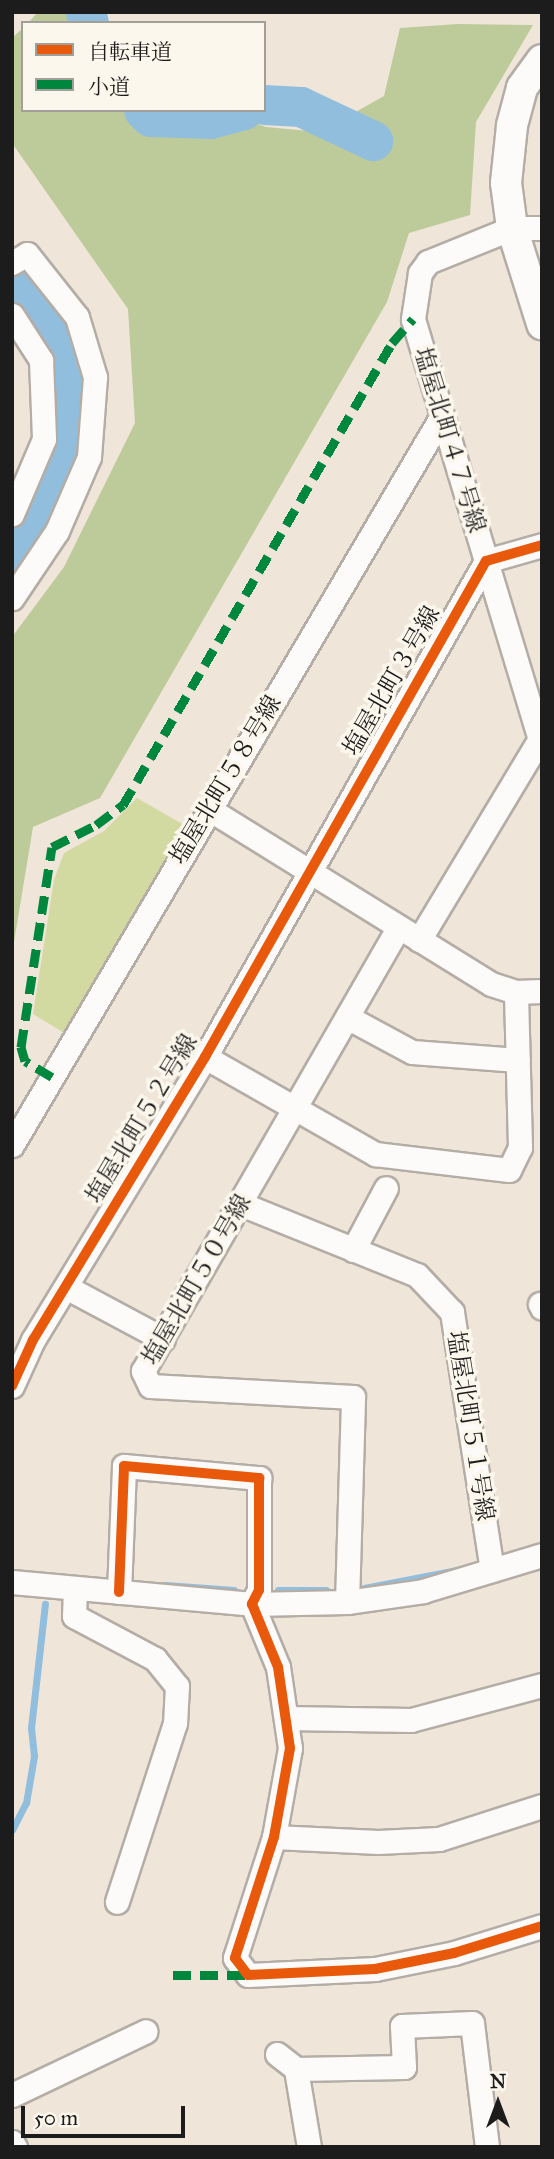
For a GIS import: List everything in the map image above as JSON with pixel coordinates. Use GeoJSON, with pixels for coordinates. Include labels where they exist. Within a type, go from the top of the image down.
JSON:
{"type":"FeatureCollection","features":[{"type":"Feature","properties":{"kind":"street"},"geometry":{"type":"LineString","coordinates":[[542,60],[522,88],[512,126],[506,183],[512,228],[542,324]]}},
{"type":"Feature","properties":{"kind":"street"},"geometry":{"type":"LineString","coordinates":[[512,228],[542,228]]}},
{"type":"Feature","properties":{"kind":"street","name":"塩屋北町４７号線"},"geometry":{"type":"LineString","coordinates":[[512,228],[428,262],[420,273],[413,319],[541,743]]}},
{"type":"Feature","properties":{"kind":"street"},"geometry":{"type":"LineString","coordinates":[[12,262],[27,254],[77,317],[95,377],[89,457],[57,531],[12,597]]}},
{"type":"Feature","properties":{"kind":"street"},"geometry":{"type":"LineString","coordinates":[[12,314],[41,360],[44,439],[12,514]]}},
{"type":"Feature","properties":{"kind":"street","name":"塩屋北町５８号線"},"geometry":{"type":"LineString","coordinates":[[12,1145],[442,416]]}},
{"type":"Feature","properties":{"kind":"street"},"geometry":{"type":"LineString","coordinates":[[486,561],[542,545]]}},
{"type":"Feature","properties":{"kind":"street","name":"塩屋北町３号線"},"geometry":{"type":"LineString","coordinates":[[306,872],[486,561]]}},
{"type":"Feature","properties":{"kind":"street"},"geometry":{"type":"LineString","coordinates":[[419,940],[541,743]]}},
{"type":"Feature","properties":{"kind":"street"},"geometry":{"type":"LineString","coordinates":[[209,809],[306,872],[491,984],[516,992],[542,991]]}},
{"type":"Feature","properties":{"kind":"street","name":"塩屋北町５２号線"},"geometry":{"type":"LineString","coordinates":[[12,1386],[66,1287],[205,1058],[306,872]]}},
{"type":"Feature","properties":{"kind":"street","name":"塩屋北町５０号線"},"geometry":{"type":"LineString","coordinates":[[347,1602],[354,1397],[150,1386],[143,1371],[398,928]]}},
{"type":"Feature","properties":{"kind":"street"},"geometry":{"type":"LineString","coordinates":[[205,1058],[375,1154],[509,1170],[520,1147],[516,992]]}},
{"type":"Feature","properties":{"kind":"street"},"geometry":{"type":"LineString","coordinates":[[347,1017],[412,1052],[518,1060]]}},
{"type":"Feature","properties":{"kind":"street"},"geometry":{"type":"LineString","coordinates":[[353,1250],[386,1188]]}},
{"type":"Feature","properties":{"kind":"street","name":"塩屋北町５１号線"},"geometry":{"type":"LineString","coordinates":[[241,1203],[417,1275],[452,1312],[492,1570]]}},
{"type":"Feature","properties":{"kind":"street"},"geometry":{"type":"LineString","coordinates":[[66,1287],[163,1339]]}},
{"type":"Feature","properties":{"kind":"street"},"geometry":{"type":"LineString","coordinates":[[119,1592],[124,1466],[259,1478],[259,1590],[252,1604],[278,1667],[290,1748],[274,1837],[235,1958],[248,1975],[375,1969],[454,1953],[542,1926]]}},
{"type":"Feature","properties":{"kind":"street"},"geometry":{"type":"LineString","coordinates":[[12,1582],[252,1604],[347,1602],[424,1591],[542,1555]]}},
{"type":"Feature","properties":{"kind":"street"},"geometry":{"type":"LineString","coordinates":[[75,1588],[74,1616],[155,1660],[177,1686],[175,1723],[117,1902]]}},
{"type":"Feature","properties":{"kind":"street"},"geometry":{"type":"LineString","coordinates":[[286,1718],[411,1720],[542,1685]]}},
{"type":"Feature","properties":{"kind":"street"},"geometry":{"type":"LineString","coordinates":[[274,1837],[378,1842],[439,1839],[542,1806]]}},
{"type":"Feature","properties":{"kind":"street"},"geometry":{"type":"LineString","coordinates":[[296,2070],[404,2067],[402,2026],[472,2024],[487,2147]]}},
{"type":"Feature","properties":{"kind":"street"},"geometry":{"type":"LineString","coordinates":[[12,2095],[146,2031]]}},
{"type":"Feature","properties":{"kind":"street"},"geometry":{"type":"LineString","coordinates":[[277,2054],[296,2070],[309,2147]]}},
{"type":"Feature","properties":{"kind":"street"},"geometry":{"type":"LineString","coordinates":[[12,2142],[15,2147]]}},
{"type":"Feature","properties":{"kind":"green space"},"geometry":{"type":"Polygon","coordinates":[[[38,12],[103,12],[106,21],[30,21],[38,12]]]}},
{"type":"Feature","properties":{"kind":"green space"},"geometry":{"type":"Polygon","coordinates":[[[458,24],[533,25],[476,122],[470,215],[409,233],[387,302],[100,798],[33,827],[12,954],[12,637],[64,567],[135,423],[128,309],[12,143],[12,38],[21,30],[21,112],[223,112],[266,127],[320,132],[384,96],[400,28],[458,24]]]}},
{"type":"Feature","properties":{"kind":"green space"},"geometry":{"type":"Polygon","coordinates":[[[137,798],[184,825],[66,1034],[33,1014],[54,880],[64,853],[104,831],[137,798]]]}},
{"type":"Feature","properties":{"kind":"waterway"},"geometry":{"type":"LineString","coordinates":[[86,12],[88,21]]}},
{"type":"Feature","properties":{"kind":"waterway"},"geometry":{"type":"LineString","coordinates":[[266,105],[301,107],[373,141]]}},
{"type":"Feature","properties":{"kind":"waterway"},"geometry":{"type":"LineString","coordinates":[[146,112],[151,117],[211,119],[237,112]]}},
{"type":"Feature","properties":{"kind":"waterway"},"geometry":{"type":"LineString","coordinates":[[12,272],[60,346],[71,392],[72,442],[60,480],[31,536],[12,560]]}},
{"type":"Feature","properties":{"kind":"waterway"},"geometry":{"type":"LineString","coordinates":[[364,1588],[457,1570]]}},
{"type":"Feature","properties":{"kind":"waterway"},"geometry":{"type":"LineString","coordinates":[[165,1585],[234,1590]]}},
{"type":"Feature","properties":{"kind":"waterway"},"geometry":{"type":"LineString","coordinates":[[278,1590],[326,1590]]}},
{"type":"Feature","properties":{"kind":"waterway"},"geometry":{"type":"LineString","coordinates":[[12,1830],[26,1803],[34,1756],[31,1728],[45,1604]]}},
{"type":"Feature","properties":{"kind":"marked path"},"geometry":{"type":"LineString","coordinates":[[52,1077],[25,1061],[21,1047],[52,847],[96,825],[123,805],[392,343],[413,319]]}},
{"type":"Feature","properties":{"kind":"marked path"},"geometry":{"type":"LineString","coordinates":[[173,1975],[248,1975]]}},
{"type":"Feature","properties":{"kind":"cycle path"},"geometry":{"type":"LineString","coordinates":[[12,1386],[33,1340],[205,1057],[486,561],[542,545]]}},
{"type":"Feature","properties":{"kind":"cycle path"},"geometry":{"type":"LineString","coordinates":[[119,1592],[124,1466],[259,1478],[259,1590],[252,1604],[278,1667],[290,1748],[274,1837],[235,1958],[248,1975],[375,1969],[454,1953],[542,1926]]}}]}
